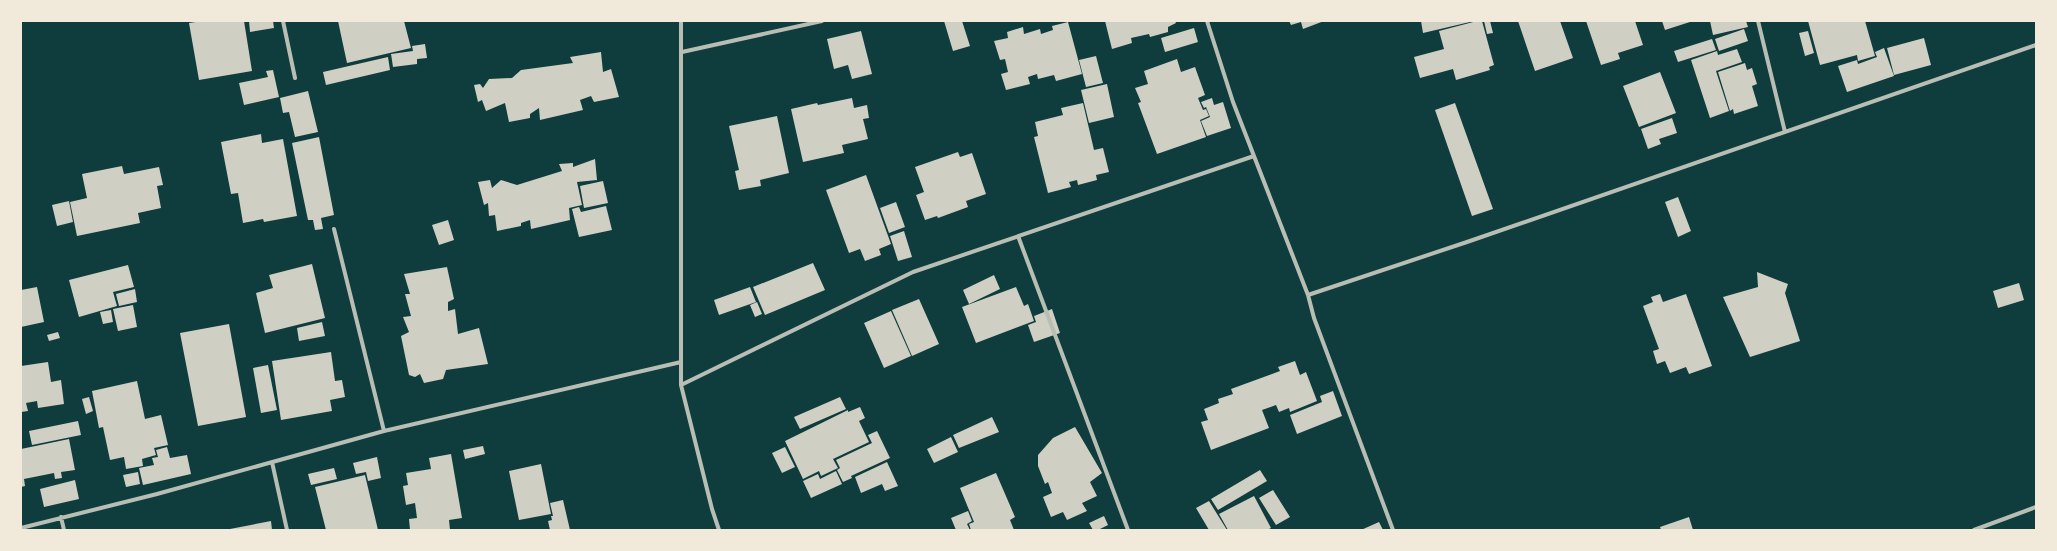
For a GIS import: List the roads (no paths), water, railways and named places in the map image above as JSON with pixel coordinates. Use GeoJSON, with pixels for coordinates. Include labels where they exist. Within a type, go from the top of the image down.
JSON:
{"type":"FeatureCollection","features":[{"type":"Feature","properties":{"kind":"street"},"geometry":{"type":"LineString","coordinates":[[283,21],[295,78]]}},
{"type":"Feature","properties":{"kind":"street"},"geometry":{"type":"LineString","coordinates":[[680,21],[682,52],[681,385],[712,509],[719,530]]}},
{"type":"Feature","properties":{"kind":"street"},"geometry":{"type":"LineString","coordinates":[[682,52],[822,21]]}},
{"type":"Feature","properties":{"kind":"street"},"geometry":{"type":"LineString","coordinates":[[1207,21],[1234,102],[1308,295],[1314,318],[1393,530]]}},
{"type":"Feature","properties":{"kind":"street"},"geometry":{"type":"LineString","coordinates":[[1758,21],[1785,132]]}},
{"type":"Feature","properties":{"kind":"street"},"geometry":{"type":"LineString","coordinates":[[1308,295],[1467,242],[2036,45]]}},
{"type":"Feature","properties":{"kind":"street"},"geometry":{"type":"LineString","coordinates":[[681,385],[913,272],[1254,156]]}},
{"type":"Feature","properties":{"kind":"street"},"geometry":{"type":"LineString","coordinates":[[334,229],[384,431]]}},
{"type":"Feature","properties":{"kind":"street"},"geometry":{"type":"LineString","coordinates":[[1018,236],[1128,530]]}},
{"type":"Feature","properties":{"kind":"street"},"geometry":{"type":"LineString","coordinates":[[21,528],[384,431],[681,362]]}},
{"type":"Feature","properties":{"kind":"street"},"geometry":{"type":"LineString","coordinates":[[272,462],[287,530]]}},
{"type":"Feature","properties":{"kind":"street"},"geometry":{"type":"LineString","coordinates":[[1974,530],[2036,507]]}},
{"type":"Feature","properties":{"kind":"street"},"geometry":{"type":"LineString","coordinates":[[61,517],[64,530]]}}]}
